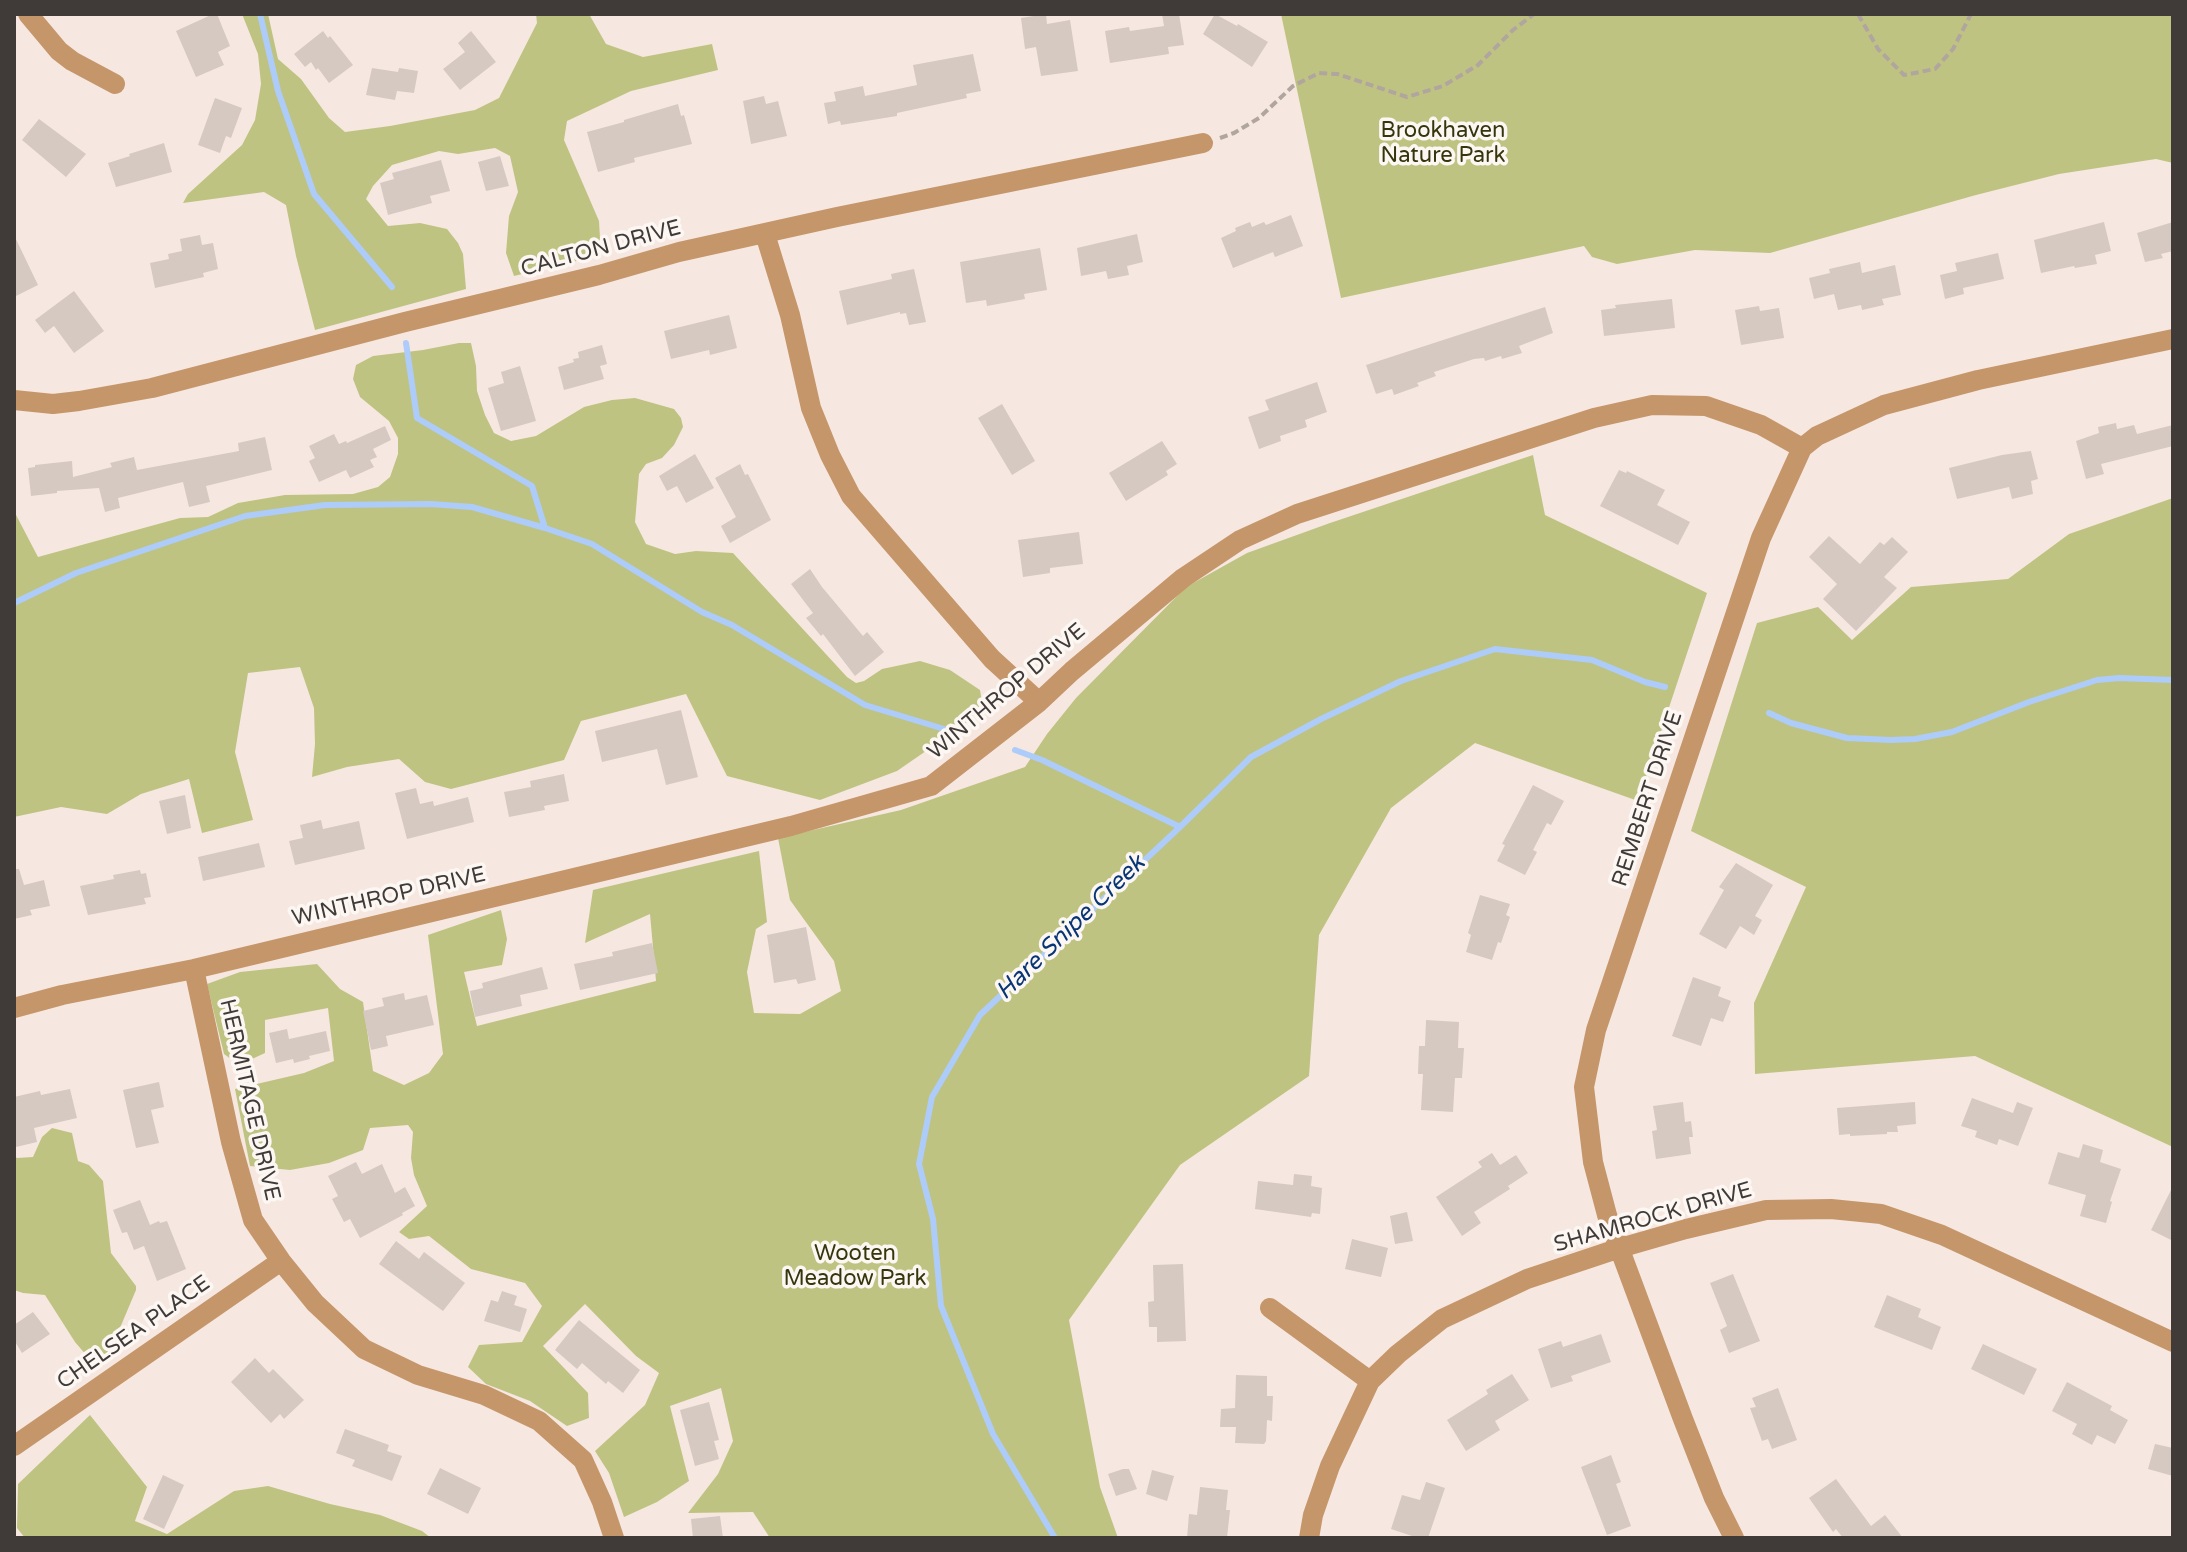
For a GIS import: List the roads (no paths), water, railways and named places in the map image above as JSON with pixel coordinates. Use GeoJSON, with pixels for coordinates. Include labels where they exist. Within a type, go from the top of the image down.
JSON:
{"type":"FeatureCollection","features":[{"type":"Feature","properties":{"kind":"street"},"geometry":{"type":"LineString","coordinates":[[28,14],[59,51],[115,84]]}},
{"type":"Feature","properties":{"kind":"street","name":"CALTON DRIVE"},"geometry":{"type":"LineString","coordinates":[[14,400],[53,404],[152,388],[679,252],[1203,143]]}},
{"type":"Feature","properties":{"kind":"street"},"geometry":{"type":"LineString","coordinates":[[765,234],[790,315],[811,408],[851,496],[992,659],[1039,702]]}},
{"type":"Feature","properties":{"kind":"street"},"geometry":{"type":"LineString","coordinates":[[1802,448],[1817,436],[1884,405],[1978,380],[2173,339]]}},
{"type":"Feature","properties":{"kind":"street","name":"WINTHROP DRIVE"},"geometry":{"type":"LineString","coordinates":[[14,1008],[62,995],[194,969],[768,832],[931,786],[1039,702],[1183,578],[1240,540],[1297,514],[1594,418],[1652,405],[1706,406],[1761,425],[1802,448]]}},
{"type":"Feature","properties":{"kind":"street","name":"REMBERT DRIVE"},"geometry":{"type":"LineString","coordinates":[[1734,1538],[1698,1459],[1607,1215],[1593,1162],[1584,1087],[1596,1030],[1761,538],[1802,448]]}},
{"type":"Feature","properties":{"kind":"street","name":"HERMITAGE DRIVE"},"geometry":{"type":"LineString","coordinates":[[194,969],[231,1142],[253,1220],[281,1261],[315,1303],[364,1349],[418,1375],[484,1395],[539,1421],[583,1460],[614,1538]]}},
{"type":"Feature","properties":{"kind":"street","name":"SHAMROCK DRIVE"},"geometry":{"type":"LineString","coordinates":[[1309,1538],[1313,1515],[1330,1466],[1370,1381],[1442,1319],[1527,1279],[1620,1248],[1766,1210],[1831,1209],[1881,1214],[1942,1235],[2173,1342]]}},
{"type":"Feature","properties":{"kind":"street","name":"CHELSEA PLACE"},"geometry":{"type":"LineString","coordinates":[[14,1446],[281,1261]]}},
{"type":"Feature","properties":{"kind":"street"},"geometry":{"type":"LineString","coordinates":[[1270,1308],[1370,1381]]}},
{"type":"Feature","properties":{"kind":"waterway"},"geometry":{"type":"LineString","coordinates":[[260,14],[278,91],[314,194],[392,287]]}},
{"type":"Feature","properties":{"kind":"waterway"},"geometry":{"type":"LineString","coordinates":[[406,343],[417,418],[532,486],[545,528]]}},
{"type":"Feature","properties":{"kind":"waterway"},"geometry":{"type":"LineString","coordinates":[[14,603],[76,573],[245,516],[325,505],[431,504],[472,507],[592,544],[702,612],[732,625],[865,705],[954,732]]}},
{"type":"Feature","properties":{"kind":"waterway","name":"Hare Snipe Creek"},"geometry":{"type":"LineString","coordinates":[[1055,1538],[993,1434],[941,1306],[933,1219],[919,1164],[932,1097],[980,1015],[1251,757],[1321,719],[1401,681],[1495,649],[1592,660],[1665,687]]}},
{"type":"Feature","properties":{"kind":"waterway","name":"Hare Snipe Creek"},"geometry":{"type":"LineString","coordinates":[[1769,713],[1791,723],[1847,738],[1915,739],[1952,732],[2097,680],[2173,680]]}},
{"type":"Feature","properties":{"kind":"waterway"},"geometry":{"type":"LineString","coordinates":[[1015,750],[1180,827]]}},
{"type":"Feature","properties":{"kind":"park label","name":"Brookhaven Nature Park"},"geometry":{"type":"Point","coordinates":[1443,144]}},
{"type":"Feature","properties":{"kind":"park label","name":"Wooten Meadow Park"},"geometry":{"type":"Point","coordinates":[855,1266]}}]}
